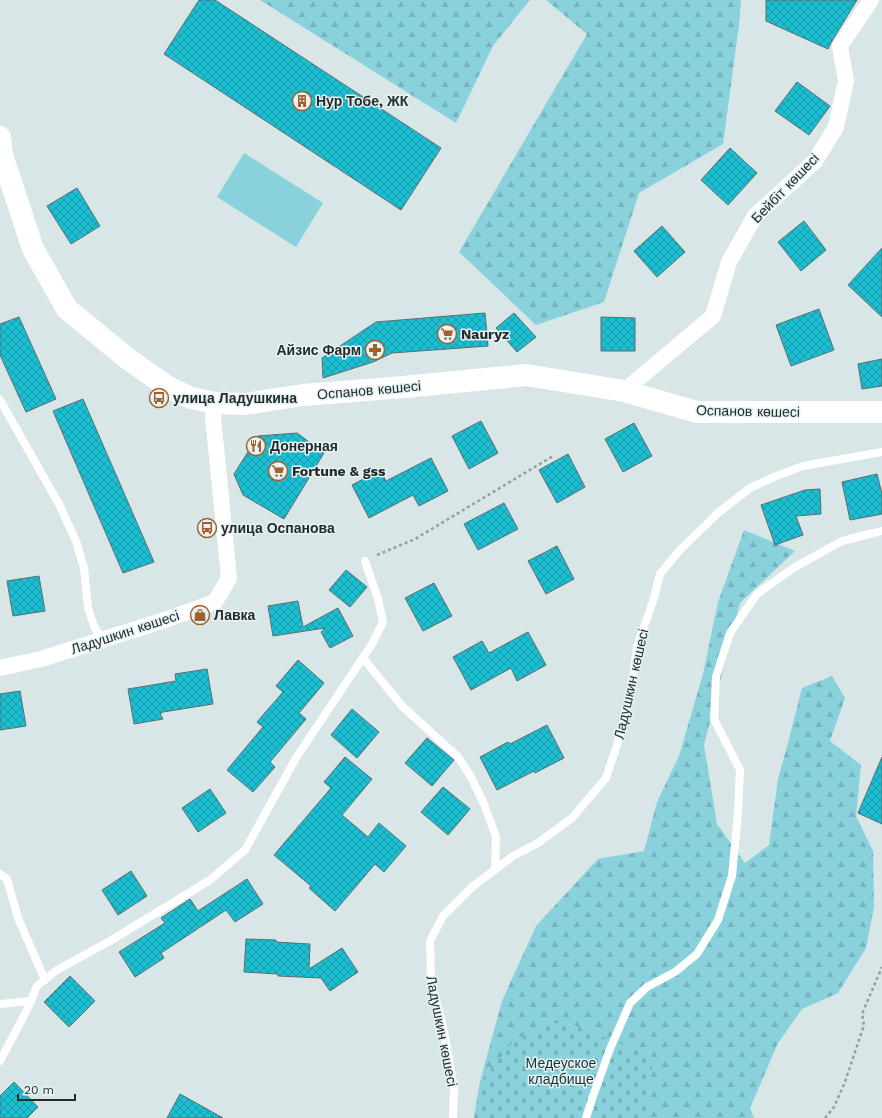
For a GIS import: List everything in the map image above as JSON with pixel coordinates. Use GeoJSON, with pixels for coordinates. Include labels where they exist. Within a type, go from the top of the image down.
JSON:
{"type":"FeatureCollection","features":[{"type":"Feature","properties":{"kind":"street","name":"Бейбіт көшесі"},"geometry":{"type":"LineString","coordinates":[[624,391],[713,316],[729,262],[755,216],[815,161],[836,127],[846,81],[840,46],[871,0]]}},
{"type":"Feature","properties":{"kind":"street","name":"Оспанов көшесі"},"geometry":{"type":"LineString","coordinates":[[1,149],[33,249],[67,309],[128,358],[168,387],[191,398],[216,403],[245,404],[303,395],[526,375],[624,391],[697,412],[882,412]]}},
{"type":"Feature","properties":{"kind":"street","name":"Ладушкин көшесі"},"geometry":{"type":"LineString","coordinates":[[0,668],[42,659],[165,620],[215,602],[229,578],[212,416],[216,403]]}},
{"type":"Feature","properties":{"kind":"lane"},"geometry":{"type":"LineString","coordinates":[[0,400],[60,506],[76,541],[84,568],[88,608],[94,626],[102,640]]}},
{"type":"Feature","properties":{"kind":"lane","name":"Ладушкин көшесі"},"geometry":{"type":"LineString","coordinates":[[453,1118],[454,1088],[443,1026],[431,981],[430,941],[443,916],[472,887],[513,856],[538,843],[572,818],[606,778],[630,698],[637,647],[654,598],[660,574],[680,550],[718,513],[750,488],[804,466],[882,452]]}},
{"type":"Feature","properties":{"kind":"lane"},"geometry":{"type":"LineString","coordinates":[[586,1118],[610,1049],[630,1003],[647,987],[676,972],[697,954],[718,920],[732,876],[738,813],[740,770],[714,719],[716,677],[730,633],[757,594],[795,567],[842,541],[882,532]]}},
{"type":"Feature","properties":{"kind":"lane"},"geometry":{"type":"LineString","coordinates":[[0,1061],[31,1001],[37,986],[57,970],[110,941],[210,880],[245,850],[296,758],[364,658],[383,622],[378,599],[365,561]]}},
{"type":"Feature","properties":{"kind":"lane"},"geometry":{"type":"LineString","coordinates":[[364,658],[402,706],[458,758],[484,804],[496,837],[495,870]]}},
{"type":"Feature","properties":{"kind":"lane"},"geometry":{"type":"LineString","coordinates":[[0,874],[6,880],[18,918],[45,980]]}},
{"type":"Feature","properties":{"kind":"lane"},"geometry":{"type":"LineString","coordinates":[[0,1004],[31,1001]]}},
{"type":"Feature","properties":{"kind":"path"},"geometry":{"type":"LineString","coordinates":[[365,561],[415,539],[552,456]]}},
{"type":"Feature","properties":{"kind":"path"},"geometry":{"type":"LineString","coordinates":[[825,1118],[834,1107],[845,1082],[864,1025],[862,1014],[882,967]]}},
{"type":"Feature","properties":{"kind":"green space"},"geometry":{"type":"Polygon","coordinates":[[[260,0],[530,0],[493,46],[456,123],[260,0]]]}},
{"type":"Feature","properties":{"kind":"green space"},"geometry":{"type":"Polygon","coordinates":[[[546,0],[741,0],[723,144],[639,193],[604,302],[536,325],[459,252],[587,34],[546,0]]]}},
{"type":"Feature","properties":{"kind":"green space"},"geometry":{"type":"Polygon","coordinates":[[[244,153],[323,203],[296,247],[217,197],[244,153]]]}},
{"type":"Feature","properties":{"kind":"green space"},"geometry":{"type":"Polygon","coordinates":[[[744,530],[795,551],[740,603],[704,745],[717,824],[745,863],[769,845],[778,779],[802,688],[832,676],[845,698],[830,741],[861,765],[856,816],[873,851],[874,907],[866,948],[838,993],[802,1009],[778,1043],[750,1108],[754,1118],[474,1118],[480,1082],[502,1001],[536,926],[598,859],[644,851],[657,802],[679,756],[703,674],[718,602],[744,530]]]}},
{"type":"Feature","properties":{"kind":"green space","name":"Медеуское кладбище"},"geometry":{"type":"Polygon","coordinates":[[[559,1019],[653,1057],[645,1118],[474,1118],[480,1082],[511,1044],[559,1019]]]}},
{"type":"Feature","properties":{"kind":"building","name":"Нур Тобе, ЖК"},"geometry":{"type":"Polygon","coordinates":[[[199,0],[215,0],[441,148],[401,210],[164,54],[199,0]]]}},
{"type":"Feature","properties":{"kind":"building"},"geometry":{"type":"Polygon","coordinates":[[[766,0],[857,0],[828,49],[766,21],[766,0]]]}},
{"type":"Feature","properties":{"kind":"building"},"geometry":{"type":"Polygon","coordinates":[[[797,82],[830,106],[809,135],[775,111],[797,82]]]}},
{"type":"Feature","properties":{"kind":"building"},"geometry":{"type":"Polygon","coordinates":[[[730,148],[757,173],[728,205],[701,180],[730,148]]]}},
{"type":"Feature","properties":{"kind":"building"},"geometry":{"type":"Polygon","coordinates":[[[77,188],[100,226],[71,244],[47,206],[77,188]]]}},
{"type":"Feature","properties":{"kind":"building"},"geometry":{"type":"Polygon","coordinates":[[[804,221],[826,250],[801,271],[778,242],[804,221]]]}},
{"type":"Feature","properties":{"kind":"building"},"geometry":{"type":"Polygon","coordinates":[[[662,226],[685,252],[657,277],[634,251],[662,226]]]}},
{"type":"Feature","properties":{"kind":"building"},"geometry":{"type":"Polygon","coordinates":[[[882,248],[882,317],[848,285],[882,248]]]}},
{"type":"Feature","properties":{"kind":"building"},"geometry":{"type":"Polygon","coordinates":[[[819,309],[834,350],[791,366],[776,325],[819,309]]]}},
{"type":"Feature","properties":{"kind":"building"},"geometry":{"type":"Polygon","coordinates":[[[485,313],[488,346],[392,353],[373,362],[323,378],[322,358],[376,322],[485,313]]]}},
{"type":"Feature","properties":{"kind":"building"},"geometry":{"type":"Polygon","coordinates":[[[514,313],[536,337],[517,352],[496,328],[514,313]]]}},
{"type":"Feature","properties":{"kind":"building"},"geometry":{"type":"Polygon","coordinates":[[[19,317],[56,399],[26,412],[0,355],[0,324],[19,317]]]}},
{"type":"Feature","properties":{"kind":"building"},"geometry":{"type":"Polygon","coordinates":[[[601,317],[635,318],[635,351],[601,351],[601,317]]]}},
{"type":"Feature","properties":{"kind":"building"},"geometry":{"type":"Polygon","coordinates":[[[882,359],[882,386],[862,389],[858,364],[882,359]]]}},
{"type":"Feature","properties":{"kind":"building"},"geometry":{"type":"Polygon","coordinates":[[[83,399],[154,562],[123,573],[53,411],[83,399]]]}},
{"type":"Feature","properties":{"kind":"building"},"geometry":{"type":"Polygon","coordinates":[[[481,421],[498,453],[469,469],[452,436],[481,421]]]}},
{"type":"Feature","properties":{"kind":"building"},"geometry":{"type":"Polygon","coordinates":[[[634,423],[652,456],[623,472],[605,439],[634,423]]]}},
{"type":"Feature","properties":{"kind":"building"},"geometry":{"type":"Polygon","coordinates":[[[297,433],[324,453],[284,519],[243,495],[234,474],[258,436],[297,433]]]}},
{"type":"Feature","properties":{"kind":"building"},"geometry":{"type":"Polygon","coordinates":[[[568,454],[585,487],[557,503],[539,470],[568,454]]]}},
{"type":"Feature","properties":{"kind":"building"},"geometry":{"type":"Polygon","coordinates":[[[431,458],[448,491],[419,506],[413,495],[369,518],[352,485],[380,470],[386,481],[431,458]]]}},
{"type":"Feature","properties":{"kind":"building"},"geometry":{"type":"Polygon","coordinates":[[[877,474],[882,494],[882,514],[850,520],[842,482],[877,474]]]}},
{"type":"Feature","properties":{"kind":"building"},"geometry":{"type":"Polygon","coordinates":[[[820,489],[821,514],[796,516],[803,535],[775,545],[761,505],[805,490],[820,489]]]}},
{"type":"Feature","properties":{"kind":"building"},"geometry":{"type":"Polygon","coordinates":[[[504,503],[518,529],[478,550],[464,524],[504,503]]]}},
{"type":"Feature","properties":{"kind":"building"},"geometry":{"type":"Polygon","coordinates":[[[557,546],[574,579],[546,594],[528,561],[557,546]]]}},
{"type":"Feature","properties":{"kind":"building"},"geometry":{"type":"Polygon","coordinates":[[[346,570],[367,587],[350,607],[329,590],[346,570]]]}},
{"type":"Feature","properties":{"kind":"building"},"geometry":{"type":"Polygon","coordinates":[[[39,576],[45,611],[13,616],[7,581],[39,576]]]}},
{"type":"Feature","properties":{"kind":"building"},"geometry":{"type":"Polygon","coordinates":[[[434,583],[452,616],[423,631],[405,598],[434,583]]]}},
{"type":"Feature","properties":{"kind":"building"},"geometry":{"type":"Polygon","coordinates":[[[298,601],[303,627],[338,608],[353,636],[330,648],[321,632],[325,628],[273,636],[268,606],[298,601]]]}},
{"type":"Feature","properties":{"kind":"building"},"geometry":{"type":"Polygon","coordinates":[[[528,632],[546,665],[517,681],[511,668],[471,690],[453,657],[482,641],[489,653],[528,632]]]}},
{"type":"Feature","properties":{"kind":"building"},"geometry":{"type":"Polygon","coordinates":[[[298,660],[324,683],[299,713],[306,719],[270,762],[275,767],[253,792],[227,770],[263,727],[257,722],[283,692],[276,686],[298,660]]]}},
{"type":"Feature","properties":{"kind":"building"},"geometry":{"type":"Polygon","coordinates":[[[207,669],[213,704],[163,712],[160,714],[163,719],[134,724],[128,689],[176,681],[175,674],[207,669]]]}},
{"type":"Feature","properties":{"kind":"building"},"geometry":{"type":"Polygon","coordinates":[[[20,691],[26,726],[0,730],[0,694],[20,691]]]}},
{"type":"Feature","properties":{"kind":"building"},"geometry":{"type":"Polygon","coordinates":[[[352,709],[379,732],[357,758],[331,735],[352,709]]]}},
{"type":"Feature","properties":{"kind":"building"},"geometry":{"type":"Polygon","coordinates":[[[547,725],[564,758],[497,790],[480,757],[508,742],[510,744],[547,725]]]}},
{"type":"Feature","properties":{"kind":"building"},"geometry":{"type":"Polygon","coordinates":[[[427,738],[454,760],[432,786],[405,763],[427,738]]]}},
{"type":"Feature","properties":{"kind":"building"},"geometry":{"type":"Polygon","coordinates":[[[345,757],[372,779],[342,815],[368,837],[379,823],[406,846],[384,872],[375,864],[335,911],[309,888],[311,886],[274,855],[331,788],[324,782],[345,757]]]}},
{"type":"Feature","properties":{"kind":"building"},"geometry":{"type":"Polygon","coordinates":[[[882,757],[882,824],[858,813],[882,757]]]}},
{"type":"Feature","properties":{"kind":"building"},"geometry":{"type":"Polygon","coordinates":[[[443,787],[470,809],[448,835],[421,812],[443,787]]]}},
{"type":"Feature","properties":{"kind":"building"},"geometry":{"type":"Polygon","coordinates":[[[210,789],[226,813],[198,832],[182,808],[210,789]]]}},
{"type":"Feature","properties":{"kind":"building"},"geometry":{"type":"Polygon","coordinates":[[[131,871],[147,896],[118,915],[102,890],[131,871]]]}},
{"type":"Feature","properties":{"kind":"building"},"geometry":{"type":"Polygon","coordinates":[[[247,879],[263,904],[235,922],[226,910],[161,953],[164,958],[135,977],[119,952],[165,923],[161,918],[190,899],[198,911],[247,879]]]}},
{"type":"Feature","properties":{"kind":"building"},"geometry":{"type":"Polygon","coordinates":[[[246,939],[276,940],[276,942],[310,944],[309,969],[342,948],[358,972],[330,991],[321,978],[278,976],[278,974],[244,972],[246,939]]]}},
{"type":"Feature","properties":{"kind":"building"},"geometry":{"type":"Polygon","coordinates":[[[70,976],[95,1001],[69,1027],[44,1002],[70,976]]]}},
{"type":"Feature","properties":{"kind":"building"},"geometry":{"type":"Polygon","coordinates":[[[14,1082],[38,1107],[27,1118],[0,1118],[0,1096],[14,1082]]]}},
{"type":"Feature","properties":{"kind":"building"},"geometry":{"type":"Polygon","coordinates":[[[180,1094],[223,1118],[167,1118],[180,1094]]]}},
{"type":"Feature","properties":{"kind":"place","name":"Нур Тобе, ЖК"},"geometry":{"type":"Point","coordinates":[302,101]}},
{"type":"Feature","properties":{"kind":"place","name":"Nauryz"},"geometry":{"type":"Point","coordinates":[447,334]}},
{"type":"Feature","properties":{"kind":"place","name":"Айзис Фарм"},"geometry":{"type":"Point","coordinates":[375,350]}},
{"type":"Feature","properties":{"kind":"place","name":"улица Ладушкина"},"geometry":{"type":"Point","coordinates":[159,398]}},
{"type":"Feature","properties":{"kind":"place","name":"Донерная"},"geometry":{"type":"Point","coordinates":[256,446]}},
{"type":"Feature","properties":{"kind":"place","name":"Fortune & gss"},"geometry":{"type":"Point","coordinates":[278,471]}},
{"type":"Feature","properties":{"kind":"place","name":"улица Оспанова"},"geometry":{"type":"Point","coordinates":[207,528]}},
{"type":"Feature","properties":{"kind":"place","name":"Лавка"},"geometry":{"type":"Point","coordinates":[200,615]}}]}
